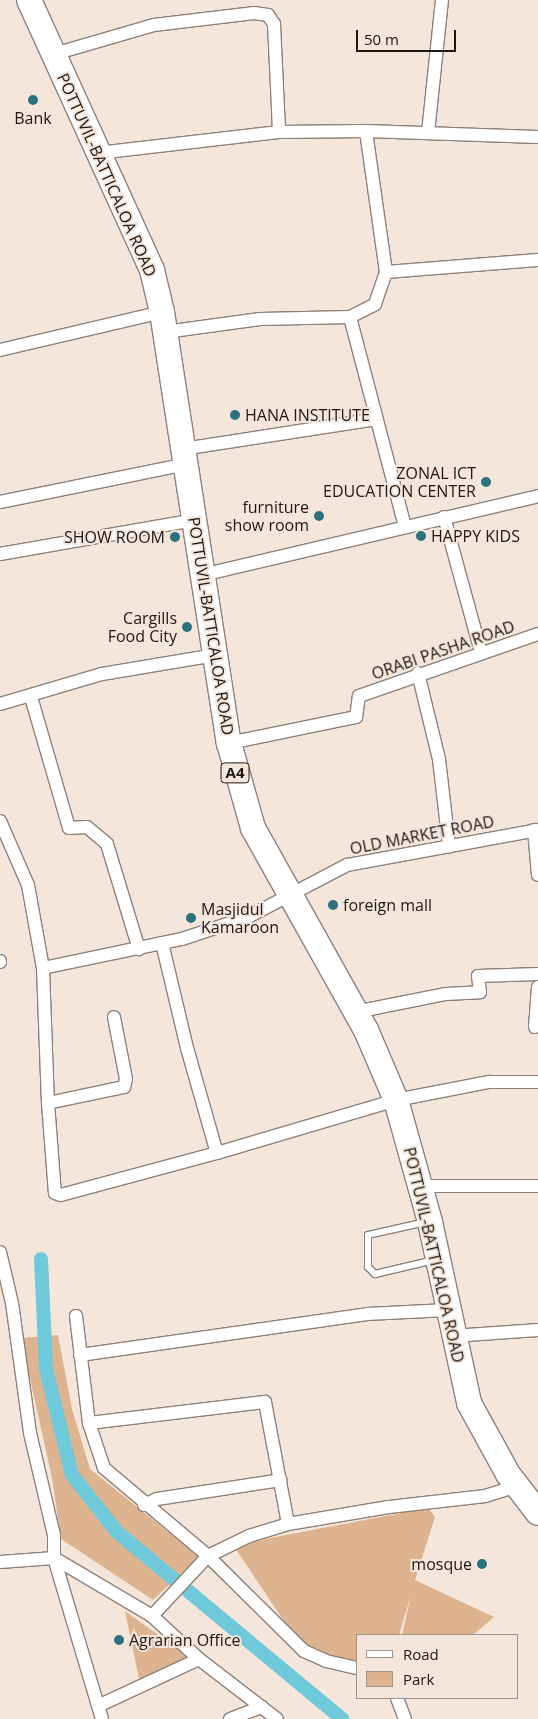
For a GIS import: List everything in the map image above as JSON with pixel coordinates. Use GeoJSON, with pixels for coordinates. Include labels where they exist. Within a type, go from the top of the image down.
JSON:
{"type":"FeatureCollection","features":[{"type":"Feature","properties":{"kind":"highway","name":"POTTUVIL-BATTICALOA ROAD"},"geometry":{"type":"LineString","coordinates":[[29,0],[152,270],[164,322],[229,743],[253,828],[288,895],[355,1012],[396,1100],[430,1222],[453,1336],[470,1403],[488,1440],[517,1486],[538,1513]]}},
{"type":"Feature","properties":{"kind":"street"},"geometry":{"type":"LineString","coordinates":[[428,133],[442,0]]}},
{"type":"Feature","properties":{"kind":"street"},"geometry":{"type":"LineString","coordinates":[[54,54],[154,25],[254,13],[268,15],[274,24],[279,132]]}},
{"type":"Feature","properties":{"kind":"street"},"geometry":{"type":"LineString","coordinates":[[0,350],[164,322],[350,317],[375,304],[386,272],[366,131]]}},
{"type":"Feature","properties":{"kind":"street"},"geometry":{"type":"LineString","coordinates":[[98,153],[279,132],[366,131],[538,137]]}},
{"type":"Feature","properties":{"kind":"street"},"geometry":{"type":"LineString","coordinates":[[386,272],[538,260]]}},
{"type":"Feature","properties":{"kind":"street"},"geometry":{"type":"LineString","coordinates":[[350,317],[376,420],[406,526]]}},
{"type":"Feature","properties":{"kind":"street"},"geometry":{"type":"LineString","coordinates":[[0,502],[184,456],[376,420]]}},
{"type":"Feature","properties":{"kind":"street"},"geometry":{"type":"LineString","coordinates":[[202,576],[538,496]]}},
{"type":"Feature","properties":{"kind":"street"},"geometry":{"type":"LineString","coordinates":[[444,517],[481,652]]}},
{"type":"Feature","properties":{"kind":"street"},"geometry":{"type":"LineString","coordinates":[[0,554],[194,520]]}},
{"type":"Feature","properties":{"kind":"street","name":"ORABI PASHA ROAD"},"geometry":{"type":"LineString","coordinates":[[229,743],[356,717],[360,696],[418,673],[538,634]]}},
{"type":"Feature","properties":{"kind":"street"},"geometry":{"type":"LineString","coordinates":[[0,704],[31,697],[102,674],[215,655]]}},
{"type":"Feature","properties":{"kind":"street"},"geometry":{"type":"LineString","coordinates":[[418,673],[439,759],[450,846]]}},
{"type":"Feature","properties":{"kind":"street"},"geometry":{"type":"LineString","coordinates":[[31,697],[69,828],[87,827],[107,844],[139,949]]}},
{"type":"Feature","properties":{"kind":"street"},"geometry":{"type":"LineString","coordinates":[[0,821],[28,885],[43,968],[48,1102],[55,1193],[61,1195],[217,1153],[396,1100],[489,1082],[538,1082]]}},
{"type":"Feature","properties":{"kind":"street"},"geometry":{"type":"LineString","coordinates":[[536,830],[538,875]]}},
{"type":"Feature","properties":{"kind":"street","name":"OLD MARKET ROAD"},"geometry":{"type":"LineString","coordinates":[[43,968],[139,949],[248,918],[288,895],[347,866],[536,830]]}},
{"type":"Feature","properties":{"kind":"street"},"geometry":{"type":"LineString","coordinates":[[162,943],[187,1048],[217,1153]]}},
{"type":"Feature","properties":{"kind":"street"},"geometry":{"type":"LineString","coordinates":[[355,1012],[446,994],[480,992],[478,976],[538,974]]}},
{"type":"Feature","properties":{"kind":"street"},"geometry":{"type":"LineString","coordinates":[[534,1026],[538,987]]}},
{"type":"Feature","properties":{"kind":"street"},"geometry":{"type":"LineString","coordinates":[[48,1102],[124,1087],[126,1079],[114,1017]]}},
{"type":"Feature","properties":{"kind":"street"},"geometry":{"type":"LineString","coordinates":[[420,1186],[538,1186]]}},
{"type":"Feature","properties":{"kind":"street"},"geometry":{"type":"LineString","coordinates":[[0,1252],[12,1303],[30,1433],[54,1535],[54,1558],[100,1705],[102,1719]]}},
{"type":"Feature","properties":{"kind":"street"},"geometry":{"type":"LineString","coordinates":[[80,1356],[367,1314],[448,1310]]}},
{"type":"Feature","properties":{"kind":"street"},"geometry":{"type":"LineString","coordinates":[[76,1316],[89,1423],[104,1468],[304,1651],[326,1661],[356,1668]]}},
{"type":"Feature","properties":{"kind":"street"},"geometry":{"type":"LineString","coordinates":[[453,1336],[538,1330]]}},
{"type":"Feature","properties":{"kind":"street"},"geometry":{"type":"LineString","coordinates":[[89,1423],[265,1402],[288,1524]]}},
{"type":"Feature","properties":{"kind":"street"},"geometry":{"type":"LineString","coordinates":[[144,1505],[157,1499],[281,1480]]}},
{"type":"Feature","properties":{"kind":"street"},"geometry":{"type":"LineString","coordinates":[[156,1612],[205,1559],[249,1536],[288,1524],[389,1507],[485,1496],[517,1486]]}},
{"type":"Feature","properties":{"kind":"street"},"geometry":{"type":"LineString","coordinates":[[0,1562],[54,1558],[156,1612],[199,1659],[277,1719]]}},
{"type":"Feature","properties":{"kind":"street"},"geometry":{"type":"LineString","coordinates":[[100,1705],[199,1659]]}},
{"type":"Feature","properties":{"kind":"street"},"geometry":{"type":"LineString","coordinates":[[397,1699],[405,1719]]}},
{"type":"Feature","properties":{"kind":"street"},"geometry":{"type":"LineString","coordinates":[[230,1719],[262,1707]]}},
{"type":"Feature","properties":{"kind":"lane"},"geometry":{"type":"LineString","coordinates":[[430,1222],[368,1235],[368,1267],[375,1274],[438,1259]]}},
{"type":"Feature","properties":{"kind":"green space"},"geometry":{"type":"Polygon","coordinates":[[[58,1335],[72,1409],[90,1469],[199,1557],[153,1600],[61,1539],[52,1478],[21,1338],[58,1335]]]}},
{"type":"Feature","properties":{"kind":"green space"},"geometry":{"type":"Polygon","coordinates":[[[428,1508],[435,1517],[415,1580],[494,1617],[474,1634],[402,1634],[411,1595],[399,1634],[356,1634],[356,1664],[304,1651],[233,1545],[428,1508]]]}},
{"type":"Feature","properties":{"kind":"green space"},"geometry":{"type":"Polygon","coordinates":[[[125,1611],[189,1657],[139,1679],[125,1611]]]}},
{"type":"Feature","properties":{"kind":"waterway"},"geometry":{"type":"LineString","coordinates":[[41,1259],[46,1369],[72,1475],[117,1532],[342,1719]]}},
{"type":"Feature","properties":{"kind":"place","name":"Bank"},"geometry":{"type":"Point","coordinates":[33,100]}},
{"type":"Feature","properties":{"kind":"place","name":"HANA INSTITUTE"},"geometry":{"type":"Point","coordinates":[235,415]}},
{"type":"Feature","properties":{"kind":"place","name":"ZONAL ICT EDUCATION CENTER"},"geometry":{"type":"Point","coordinates":[486,482]}},
{"type":"Feature","properties":{"kind":"place","name":"furniture show room"},"geometry":{"type":"Point","coordinates":[319,516]}},
{"type":"Feature","properties":{"kind":"place","name":"HAPPY KIDS"},"geometry":{"type":"Point","coordinates":[421,536]}},
{"type":"Feature","properties":{"kind":"place","name":"SHOW ROOM"},"geometry":{"type":"Point","coordinates":[175,537]}},
{"type":"Feature","properties":{"kind":"place","name":"Cargills Food City"},"geometry":{"type":"Point","coordinates":[187,627]}},
{"type":"Feature","properties":{"kind":"place","name":"foreign mall"},"geometry":{"type":"Point","coordinates":[333,905]}},
{"type":"Feature","properties":{"kind":"place","name":"Masjidul Kamaroon"},"geometry":{"type":"Point","coordinates":[191,918]}},
{"type":"Feature","properties":{"kind":"place","name":"mosque"},"geometry":{"type":"Point","coordinates":[482,1564]}},
{"type":"Feature","properties":{"kind":"place","name":"Agrarian Office"},"geometry":{"type":"Point","coordinates":[119,1640]}}]}
